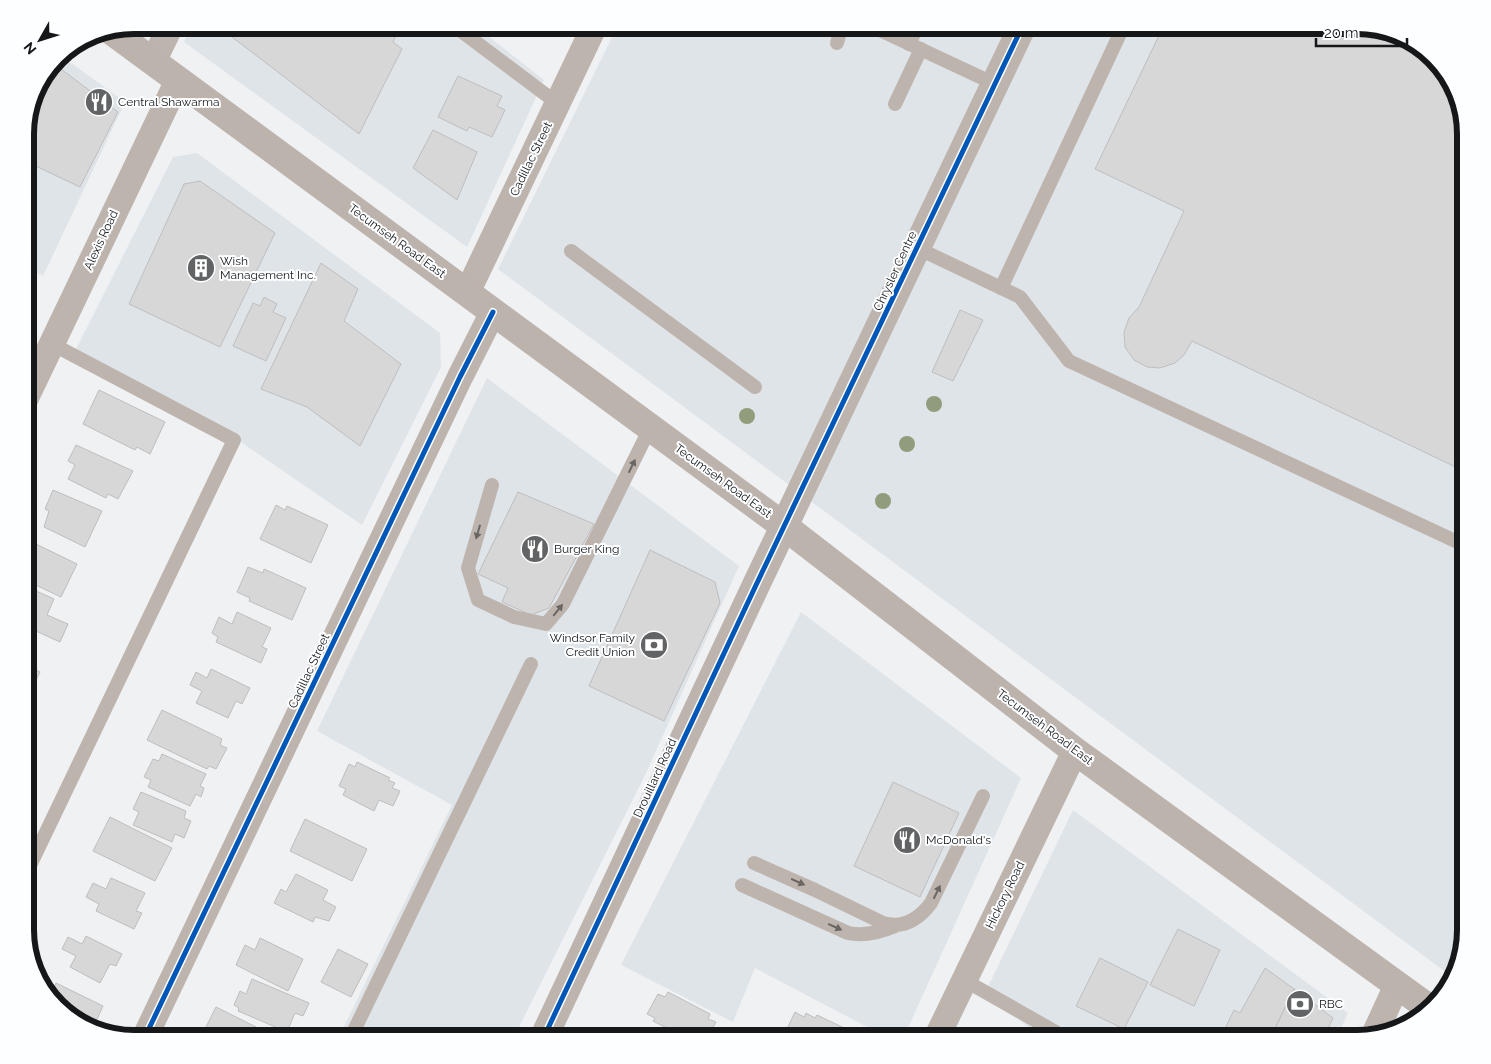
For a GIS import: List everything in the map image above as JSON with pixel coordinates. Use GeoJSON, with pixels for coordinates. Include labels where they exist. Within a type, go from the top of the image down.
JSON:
{"type":"FeatureCollection","features":[{"type":"Feature","properties":{"kind":"main road","name":"Tecumseh Road East"},"geometry":{"type":"LineString","coordinates":[[117,35],[784,526],[1075,751],[1424,1005]]}},
{"type":"Feature","properties":{"kind":"street"},"geometry":{"type":"LineString","coordinates":[[153,62],[167,34]]}},
{"type":"Feature","properties":{"kind":"street","name":"Cadillac Street"},"geometry":{"type":"LineString","coordinates":[[467,292],[591,34]]}},
{"type":"Feature","properties":{"kind":"street","name":"Chrysler Centre"},"geometry":{"type":"LineString","coordinates":[[784,526],[1019,34]]}},
{"type":"Feature","properties":{"kind":"street","name":"Alexis Road"},"geometry":{"type":"LineString","coordinates":[[34,381],[178,80]]}},
{"type":"Feature","properties":{"kind":"street","name":"Cadillac Street"},"geometry":{"type":"LineString","coordinates":[[148,1030],[456,385],[493,312]]}},
{"type":"Feature","properties":{"kind":"street","name":"Drouillard Road"},"geometry":{"type":"LineString","coordinates":[[547,1030],[784,526]]}},
{"type":"Feature","properties":{"kind":"street","name":"Hickory Road"},"geometry":{"type":"LineString","coordinates":[[940,1030],[1075,751]]}},
{"type":"Feature","properties":{"kind":"street"},"geometry":{"type":"LineString","coordinates":[[1377,1028],[1398,985]]}},
{"type":"Feature","properties":{"kind":"lane"},"geometry":{"type":"LineString","coordinates":[[465,34],[557,103]]}},
{"type":"Feature","properties":{"kind":"lane"},"geometry":{"type":"LineString","coordinates":[[837,43],[840,34]]}},
{"type":"Feature","properties":{"kind":"lane"},"geometry":{"type":"LineString","coordinates":[[889,34],[995,84]]}},
{"type":"Feature","properties":{"kind":"lane"},"geometry":{"type":"LineString","coordinates":[[895,104],[915,46],[917,34]]}},
{"type":"Feature","properties":{"kind":"lane"},"geometry":{"type":"LineString","coordinates":[[1001,288],[1120,34]]}},
{"type":"Feature","properties":{"kind":"lane"},"geometry":{"type":"LineString","coordinates":[[917,248],[1020,297],[1069,361],[1457,542]]}},
{"type":"Feature","properties":{"kind":"lane"},"geometry":{"type":"LineString","coordinates":[[571,251],[755,387]]}},
{"type":"Feature","properties":{"kind":"lane"},"geometry":{"type":"LineString","coordinates":[[34,857],[234,440],[52,344]]}},
{"type":"Feature","properties":{"kind":"lane"},"geometry":{"type":"LineString","coordinates":[[492,485],[468,568],[478,600],[514,618],[546,624],[563,604],[650,428]]}},
{"type":"Feature","properties":{"kind":"lane"},"geometry":{"type":"LineString","coordinates":[[354,1030],[530,664]]}},
{"type":"Feature","properties":{"kind":"lane"},"geometry":{"type":"LineString","coordinates":[[742,885],[848,933],[859,934],[897,925],[918,917],[931,903],[982,796]]}},
{"type":"Feature","properties":{"kind":"lane"},"geometry":{"type":"LineString","coordinates":[[754,863],[884,923],[897,925]]}},
{"type":"Feature","properties":{"kind":"lane"},"geometry":{"type":"LineString","coordinates":[[964,980],[1052,1030]]}},
{"type":"Feature","properties":{"kind":"shaded area"},"geometry":{"type":"Polygon","coordinates":[[[188,34],[485,34],[544,80],[467,247],[184,42],[188,34]]]}},
{"type":"Feature","properties":{"kind":"shaded area"},"geometry":{"type":"Polygon","coordinates":[[[614,34],[1358,34],[1390,39],[1418,54],[1433,68],[1447,89],[1454,108],[1457,133],[1457,931],[1454,956],[1448,973],[498,269],[614,34]]]}},
{"type":"Feature","properties":{"kind":"shaded area"},"geometry":{"type":"Polygon","coordinates":[[[67,60],[125,102],[43,276],[34,272],[34,127],[41,95],[58,68],[61,65],[65,65],[67,60]]]}},
{"type":"Feature","properties":{"kind":"shaded area"},"geometry":{"type":"Polygon","coordinates":[[[197,153],[440,333],[441,367],[362,525],[232,436],[70,361],[173,157],[197,153]]]}},
{"type":"Feature","properties":{"kind":"shaded area"},"geometry":{"type":"Polygon","coordinates":[[[487,378],[739,566],[646,773],[518,1030],[342,1030],[452,805],[317,731],[487,378]]]}},
{"type":"Feature","properties":{"kind":"shaded area"},"geometry":{"type":"Polygon","coordinates":[[[801,612],[1021,778],[907,1030],[873,1030],[755,968],[733,1022],[621,965],[801,612]]]}},
{"type":"Feature","properties":{"kind":"shaded area"},"geometry":{"type":"Polygon","coordinates":[[[1073,810],[1348,1013],[1340,1030],[1032,1030],[985,993],[1073,810]]]}},
{"type":"Feature","properties":{"kind":"building"},"geometry":{"type":"Polygon","coordinates":[[[228,34],[397,34],[393,42],[402,49],[359,134],[228,34]]]}},
{"type":"Feature","properties":{"kind":"building"},"geometry":{"type":"Polygon","coordinates":[[[1160,34],[1371,35],[1390,39],[1418,54],[1433,68],[1447,89],[1456,120],[1457,468],[1192,341],[1184,355],[1175,363],[1160,368],[1147,367],[1134,360],[1125,347],[1124,332],[1129,318],[1139,307],[1184,211],[1095,169],[1160,34]]]}},
{"type":"Feature","properties":{"kind":"building"},"geometry":{"type":"Polygon","coordinates":[[[59,67],[118,112],[80,187],[34,165],[34,138],[36,133],[34,127],[36,114],[41,95],[59,67]]]}},
{"type":"Feature","properties":{"kind":"building"},"geometry":{"type":"Polygon","coordinates":[[[458,76],[502,96],[497,106],[505,110],[492,137],[469,127],[467,131],[438,117],[458,76]]]}},
{"type":"Feature","properties":{"kind":"building"},"geometry":{"type":"Polygon","coordinates":[[[433,130],[477,152],[457,200],[413,168],[433,130]]]}},
{"type":"Feature","properties":{"kind":"building","name":"Wish Management Inc."},"geometry":{"type":"Polygon","coordinates":[[[200,181],[275,233],[220,347],[129,304],[184,184],[200,181]]]}},
{"type":"Feature","properties":{"kind":"building"},"geometry":{"type":"Polygon","coordinates":[[[321,263],[358,289],[344,321],[401,364],[360,446],[307,407],[261,389],[321,263]]]}},
{"type":"Feature","properties":{"kind":"building"},"geometry":{"type":"Polygon","coordinates":[[[264,297],[277,304],[273,312],[286,318],[266,361],[233,346],[253,303],[260,306],[264,297]]]}},
{"type":"Feature","properties":{"kind":"building"},"geometry":{"type":"Polygon","coordinates":[[[960,310],[983,320],[953,381],[932,372],[960,310]]]}},
{"type":"Feature","properties":{"kind":"building"},"geometry":{"type":"Polygon","coordinates":[[[99,390],[165,422],[150,454],[137,447],[135,450],[83,424],[99,390]]]}},
{"type":"Feature","properties":{"kind":"building"},"geometry":{"type":"Polygon","coordinates":[[[76,445],[133,471],[118,499],[108,494],[106,498],[68,479],[75,465],[68,461],[76,445]]]}},
{"type":"Feature","properties":{"kind":"building"},"geometry":{"type":"Polygon","coordinates":[[[53,490],[102,511],[85,547],[44,527],[49,511],[45,509],[53,490]]]}},
{"type":"Feature","properties":{"kind":"building","name":"Burger King"},"geometry":{"type":"Polygon","coordinates":[[[518,492],[594,524],[549,608],[531,615],[502,602],[508,588],[478,574],[518,492]]]}},
{"type":"Feature","properties":{"kind":"building"},"geometry":{"type":"Polygon","coordinates":[[[276,505],[285,510],[287,506],[328,525],[311,563],[260,539],[276,505]]]}},
{"type":"Feature","properties":{"kind":"building"},"geometry":{"type":"Polygon","coordinates":[[[36,544],[77,564],[61,597],[34,584],[34,546],[36,544]]]}},
{"type":"Feature","properties":{"kind":"building","name":"Windsor Family Credit Union"},"geometry":{"type":"Polygon","coordinates":[[[650,550],[715,582],[720,603],[664,721],[589,686],[650,550]]]}},
{"type":"Feature","properties":{"kind":"building"},"geometry":{"type":"Polygon","coordinates":[[[248,567],[263,573],[264,569],[306,588],[292,620],[249,601],[250,598],[237,592],[248,567]]]}},
{"type":"Feature","properties":{"kind":"building"},"geometry":{"type":"Polygon","coordinates":[[[34,590],[54,599],[47,615],[68,624],[60,642],[34,630],[34,590]]]}},
{"type":"Feature","properties":{"kind":"building"},"geometry":{"type":"Polygon","coordinates":[[[237,612],[271,628],[262,647],[267,649],[261,663],[216,642],[218,637],[212,633],[219,617],[232,624],[237,612]]]}},
{"type":"Feature","properties":{"kind":"building"},"geometry":{"type":"Polygon","coordinates":[[[34,669],[40,672],[34,684],[34,669]]]}},
{"type":"Feature","properties":{"kind":"building"},"geometry":{"type":"Polygon","coordinates":[[[211,669],[250,688],[242,704],[236,701],[228,718],[196,703],[202,691],[190,685],[196,672],[207,678],[211,669]]]}},
{"type":"Feature","properties":{"kind":"building"},"geometry":{"type":"Polygon","coordinates":[[[162,710],[222,739],[220,745],[227,748],[216,769],[209,766],[207,769],[147,740],[162,710]]]}},
{"type":"Feature","properties":{"kind":"building"},"geometry":{"type":"Polygon","coordinates":[[[162,754],[206,774],[200,786],[204,788],[201,797],[196,794],[190,806],[148,787],[151,780],[144,777],[153,759],[159,761],[162,754]]]}},
{"type":"Feature","properties":{"kind":"building"},"geometry":{"type":"Polygon","coordinates":[[[357,762],[390,778],[388,780],[395,783],[392,788],[400,791],[393,806],[379,800],[374,811],[343,795],[346,789],[339,786],[349,764],[355,767],[357,762]]]}},
{"type":"Feature","properties":{"kind":"building","name":"McDonald's"},"geometry":{"type":"Polygon","coordinates":[[[893,782],[959,813],[920,897],[854,866],[893,782]]]}},
{"type":"Feature","properties":{"kind":"building"},"geometry":{"type":"Polygon","coordinates":[[[141,792],[186,811],[184,818],[191,821],[184,838],[175,834],[172,842],[133,825],[139,812],[133,809],[141,792]]]}},
{"type":"Feature","properties":{"kind":"building"},"geometry":{"type":"Polygon","coordinates":[[[110,817],[172,848],[155,881],[93,851],[110,817]]]}},
{"type":"Feature","properties":{"kind":"building"},"geometry":{"type":"Polygon","coordinates":[[[305,819],[367,849],[352,881],[290,851],[305,819]]]}},
{"type":"Feature","properties":{"kind":"building"},"geometry":{"type":"Polygon","coordinates":[[[296,874],[328,890],[323,900],[336,907],[329,921],[315,917],[313,922],[274,903],[281,889],[286,892],[296,874]]]}},
{"type":"Feature","properties":{"kind":"building"},"geometry":{"type":"Polygon","coordinates":[[[111,878],[145,893],[136,911],[142,913],[134,929],[96,911],[99,904],[86,897],[93,883],[106,889],[111,878]]]}},
{"type":"Feature","properties":{"kind":"building"},"geometry":{"type":"Polygon","coordinates":[[[1178,929],[1220,950],[1194,1006],[1150,985],[1178,929]]]}},
{"type":"Feature","properties":{"kind":"building"},"geometry":{"type":"Polygon","coordinates":[[[86,936],[122,954],[116,966],[110,964],[100,983],[70,967],[76,956],[62,949],[68,937],[82,944],[86,936]]]}},
{"type":"Feature","properties":{"kind":"building"},"geometry":{"type":"Polygon","coordinates":[[[260,938],[303,959],[288,991],[236,965],[245,945],[255,950],[260,938]]]}},
{"type":"Feature","properties":{"kind":"building"},"geometry":{"type":"Polygon","coordinates":[[[338,949],[368,964],[351,997],[321,982],[338,949]]]}},
{"type":"Feature","properties":{"kind":"building"},"geometry":{"type":"Polygon","coordinates":[[[1100,958],[1148,982],[1124,1029],[1076,1006],[1100,958]]]}},
{"type":"Feature","properties":{"kind":"building"},"geometry":{"type":"Polygon","coordinates":[[[1265,968],[1294,989],[1274,1030],[1224,1030],[1234,1010],[1240,1013],[1265,968]]]}},
{"type":"Feature","properties":{"kind":"building"},"geometry":{"type":"Polygon","coordinates":[[[252,979],[309,1003],[303,1016],[295,1013],[288,1030],[282,1030],[238,1011],[239,1008],[234,1005],[240,991],[246,994],[252,979]]]}},
{"type":"Feature","properties":{"kind":"building"},"geometry":{"type":"Polygon","coordinates":[[[56,983],[103,1006],[95,1023],[73,1010],[53,989],[56,983]]]}},
{"type":"Feature","properties":{"kind":"building","name":"RBC"},"geometry":{"type":"Polygon","coordinates":[[[1294,989],[1333,1018],[1327,1030],[1274,1030],[1294,989]]]}},
{"type":"Feature","properties":{"kind":"building"},"geometry":{"type":"Polygon","coordinates":[[[668,992],[710,1014],[708,1019],[716,1022],[712,1030],[671,1030],[653,1021],[655,1018],[647,1014],[658,994],[665,997],[668,992]]]}},
{"type":"Feature","properties":{"kind":"building"},"geometry":{"type":"Polygon","coordinates":[[[216,1007],[262,1030],[204,1030],[216,1007]]]}},
{"type":"Feature","properties":{"kind":"building"},"geometry":{"type":"Polygon","coordinates":[[[795,1012],[804,1017],[806,1013],[815,1018],[817,1015],[848,1030],[786,1030],[795,1012]]]}},
{"type":"Feature","properties":{"kind":"cycle path"},"geometry":{"type":"LineString","coordinates":[[547,1030],[757,583],[1019,34]]}},
{"type":"Feature","properties":{"kind":"cycle path"},"geometry":{"type":"LineString","coordinates":[[148,1030],[460,377],[493,312]]}},
{"type":"Feature","properties":{"kind":"place","name":"Central Shawarma"},"geometry":{"type":"Point","coordinates":[99,102]}},
{"type":"Feature","properties":{"kind":"place","name":"Wish Management Inc."},"geometry":{"type":"Point","coordinates":[201,268]}},
{"type":"Feature","properties":{"kind":"place","name":"Burger King"},"geometry":{"type":"Point","coordinates":[535,549]}},
{"type":"Feature","properties":{"kind":"place","name":"Windsor Family Credit Union"},"geometry":{"type":"Point","coordinates":[654,645]}},
{"type":"Feature","properties":{"kind":"place","name":"McDonald's"},"geometry":{"type":"Point","coordinates":[907,840]}},
{"type":"Feature","properties":{"kind":"place","name":"RBC"},"geometry":{"type":"Point","coordinates":[1300,1004]}}]}
